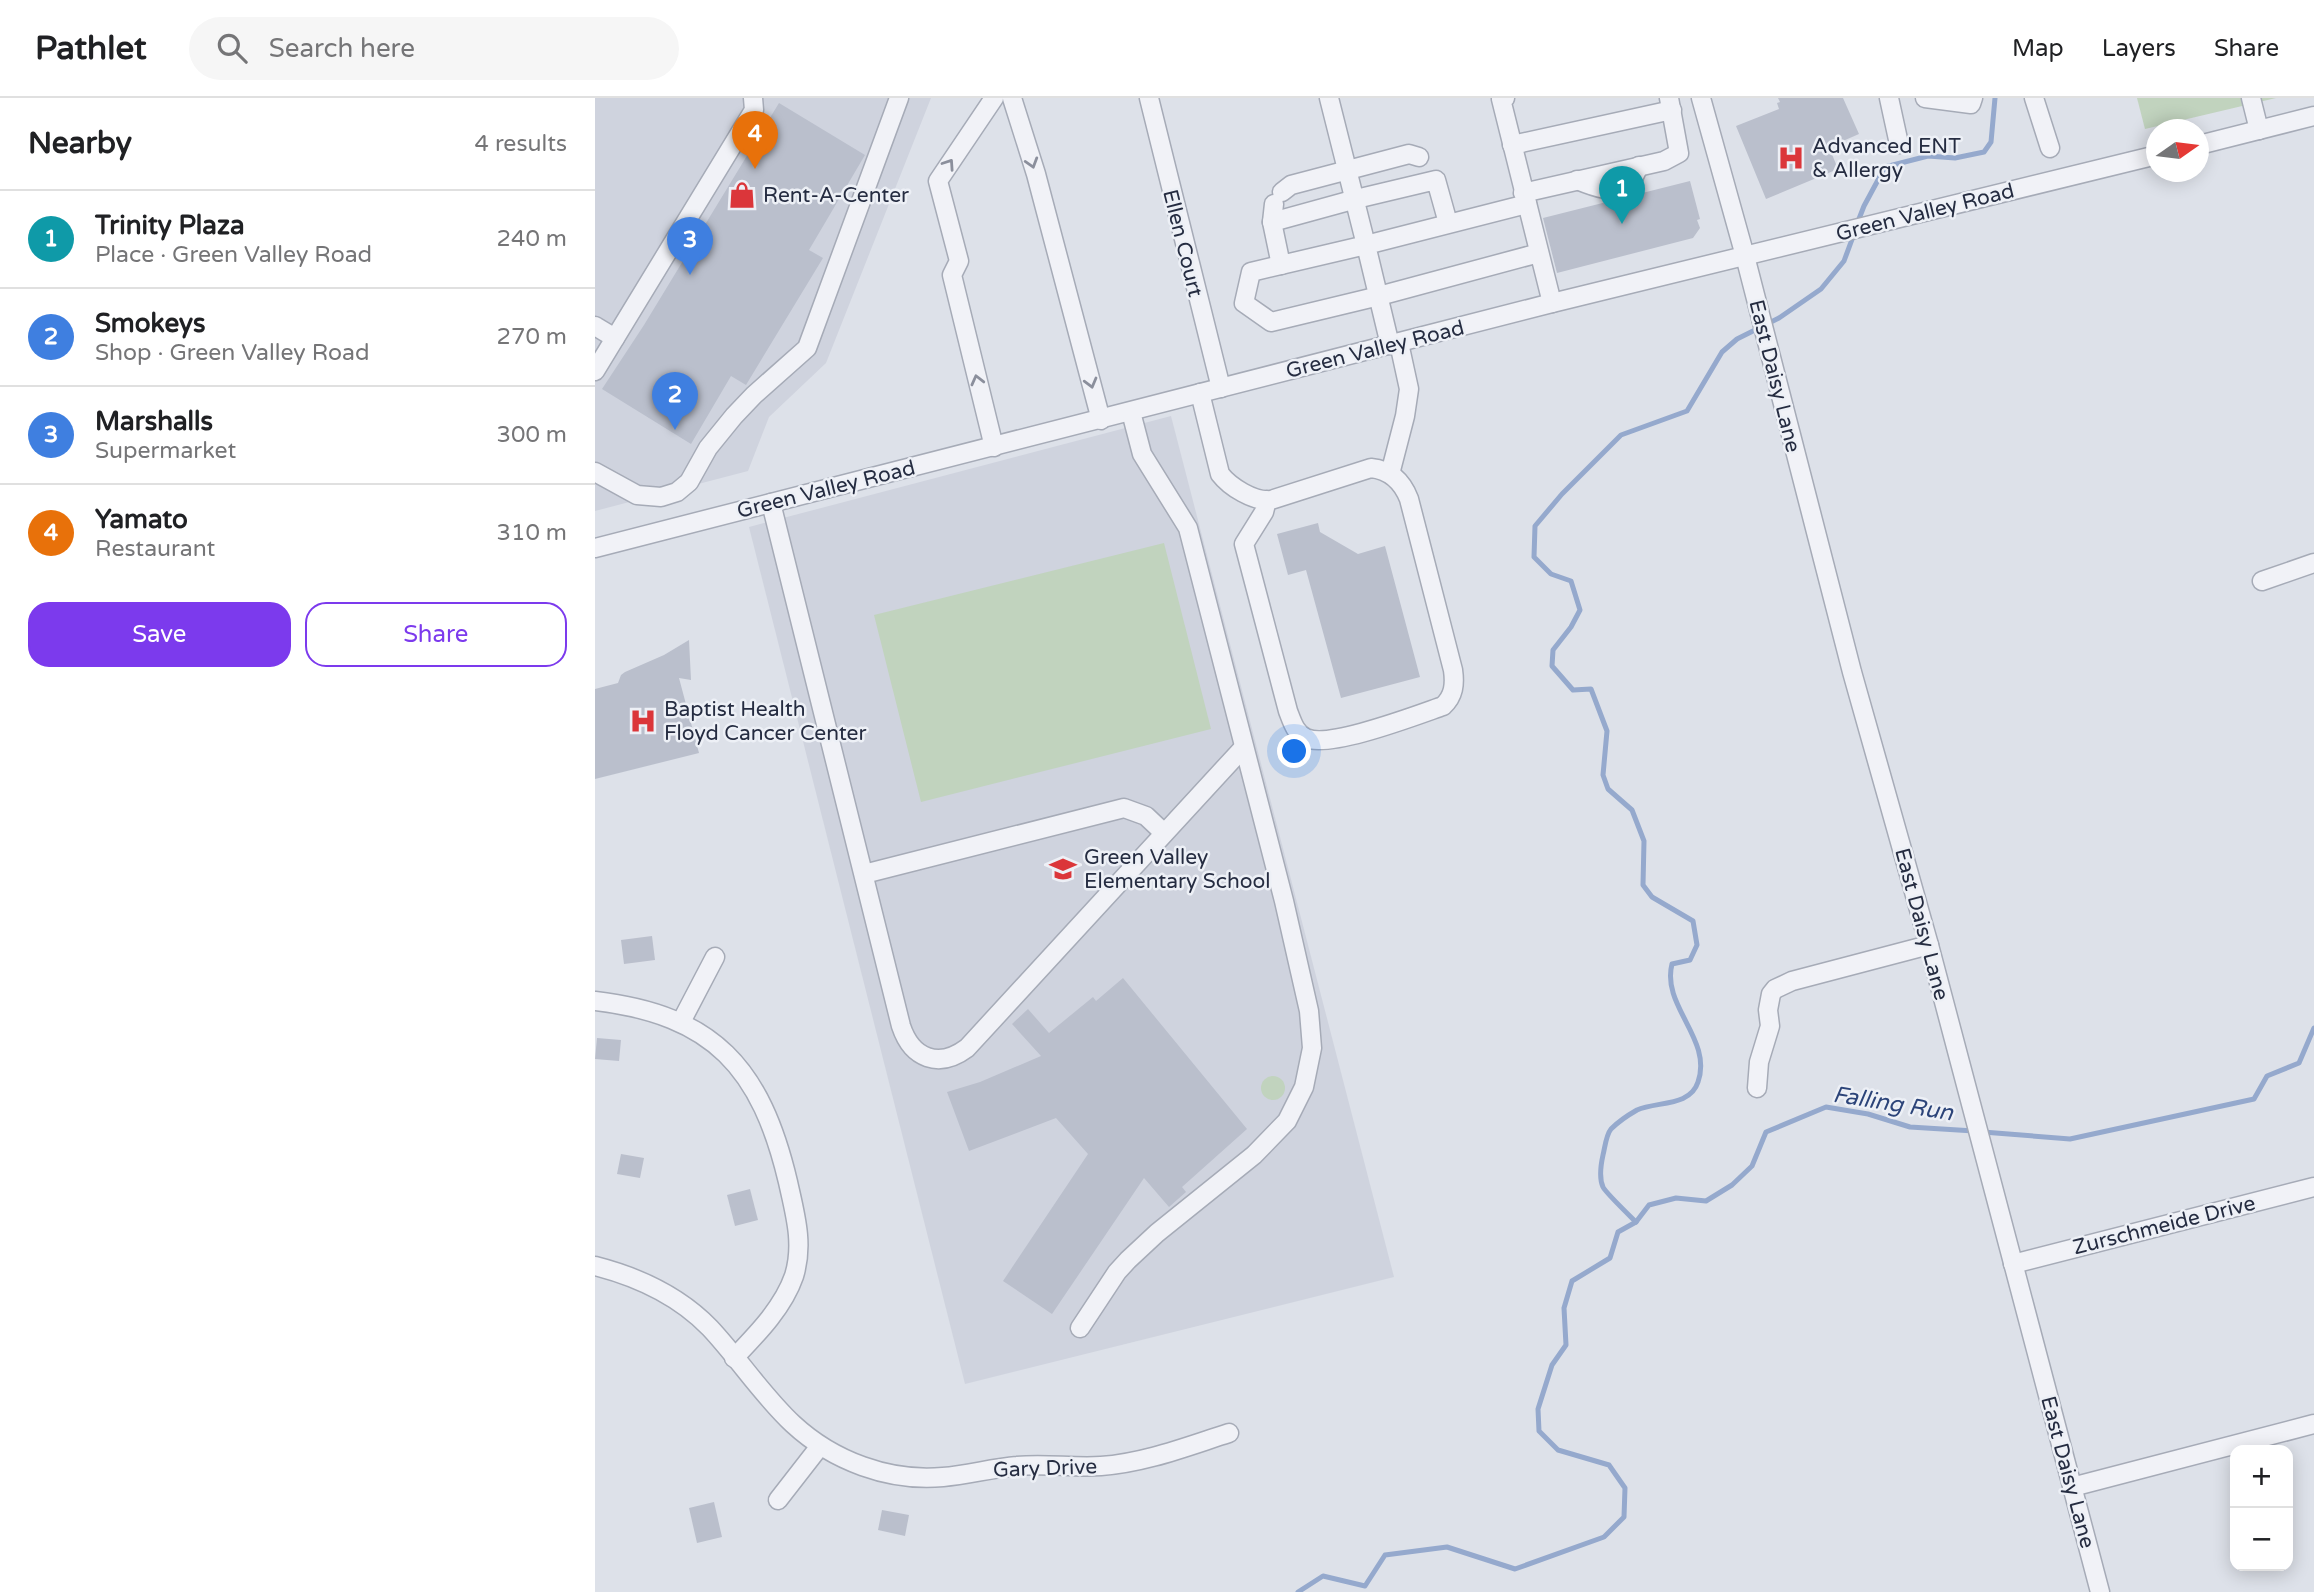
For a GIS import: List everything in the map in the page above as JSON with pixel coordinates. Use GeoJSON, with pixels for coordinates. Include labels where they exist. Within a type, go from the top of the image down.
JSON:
{"type":"FeatureCollection","features":[{"type":"Feature","properties":{"kind":"street"},"geometry":{"type":"LineString","coordinates":[[595,371],[754,110],[753,98]]}},
{"type":"Feature","properties":{"kind":"street"},"geometry":{"type":"LineString","coordinates":[[595,472],[636,495],[661,496],[677,492],[689,482],[708,448],[734,415],[807,348],[899,98]]}},
{"type":"Feature","properties":{"kind":"street"},"geometry":{"type":"LineString","coordinates":[[993,98],[938,181],[959,261],[952,275],[994,447]]}},
{"type":"Feature","properties":{"kind":"street"},"geometry":{"type":"LineString","coordinates":[[1012,98],[1036,174],[1101,420]]}},
{"type":"Feature","properties":{"kind":"street","name":"Ellen Court"},"geometry":{"type":"LineString","coordinates":[[1149,98],[1221,388]]}},
{"type":"Feature","properties":{"kind":"street"},"geometry":{"type":"LineString","coordinates":[[1329,98],[1379,296],[1409,389],[1390,474]]}},
{"type":"Feature","properties":{"kind":"street"},"geometry":{"type":"LineString","coordinates":[[1503,98],[1512,145],[1552,303]]}},
{"type":"Feature","properties":{"kind":"street","name":"East Daisy Lane"},"geometry":{"type":"LineString","coordinates":[[1701,98],[1745,256],[1852,672],[1929,945],[2100,1592]]}},
{"type":"Feature","properties":{"kind":"street"},"geometry":{"type":"LineString","coordinates":[[1889,98],[1899,144]]}},
{"type":"Feature","properties":{"kind":"street"},"geometry":{"type":"LineString","coordinates":[[1925,98],[1971,104],[1973,98]]}},
{"type":"Feature","properties":{"kind":"street"},"geometry":{"type":"LineString","coordinates":[[2034,98],[2050,148]]}},
{"type":"Feature","properties":{"kind":"street"},"geometry":{"type":"LineString","coordinates":[[2251,98],[2259,130]]}},
{"type":"Feature","properties":{"kind":"street"},"geometry":{"type":"LineString","coordinates":[[1512,145],[1671,104],[1679,153],[1664,161],[1577,180],[1448,223],[1251,272],[1244,303],[1271,322],[1539,253]]}},
{"type":"Feature","properties":{"kind":"street"},"geometry":{"type":"LineString","coordinates":[[2209,142],[2314,118]]}},
{"type":"Feature","properties":{"kind":"street"},"geometry":{"type":"LineString","coordinates":[[1281,265],[1276,206],[1291,185],[1409,154],[1428,167],[1448,223]]}},
{"type":"Feature","properties":{"kind":"street","name":"Green Valley Road"},"geometry":{"type":"LineString","coordinates":[[595,548],[1552,303],[2146,158]]}},
{"type":"Feature","properties":{"kind":"street"},"geometry":{"type":"LineString","coordinates":[[1276,206],[1356,198],[1428,167]]}},
{"type":"Feature","properties":{"kind":"street"},"geometry":{"type":"LineString","coordinates":[[595,326],[615,338]]}},
{"type":"Feature","properties":{"kind":"street"},"geometry":{"type":"LineString","coordinates":[[1200,393],[1220,474],[1233,487],[1261,500],[1364,469],[1378,469],[1390,474],[1402,485],[1409,499],[1451,662],[1454,685],[1451,697],[1443,706],[1340,737],[1321,740],[1307,738],[1296,730],[1288,711],[1244,544],[1264,512],[1267,500]]}},
{"type":"Feature","properties":{"kind":"street"},"geometry":{"type":"LineString","coordinates":[[1080,1328],[1117,1272],[1137,1251],[1254,1155],[1287,1121],[1304,1087],[1312,1048],[1309,1011],[1284,901],[1188,528],[1175,504],[1149,469],[1142,454],[1131,412]]}},
{"type":"Feature","properties":{"kind":"street"},"geometry":{"type":"LineString","coordinates":[[771,503],[906,1039],[913,1049],[922,1055],[946,1059],[968,1048],[1243,748]]}},
{"type":"Feature","properties":{"kind":"street"},"geometry":{"type":"LineString","coordinates":[[2262,581],[2314,563]]}},
{"type":"Feature","properties":{"kind":"street"},"geometry":{"type":"LineString","coordinates":[[864,874],[1124,808],[1146,816],[1164,833]]}},
{"type":"Feature","properties":{"kind":"street"},"geometry":{"type":"LineString","coordinates":[[1756,1088],[1759,1062],[1770,1026],[1768,1001],[1775,989],[1792,981],[1929,945]]}},
{"type":"Feature","properties":{"kind":"street"},"geometry":{"type":"LineString","coordinates":[[681,1021],[715,957]]}},
{"type":"Feature","properties":{"kind":"street"},"geometry":{"type":"LineString","coordinates":[[595,1001],[637,1007],[681,1021],[721,1049],[734,1062],[756,1091],[771,1124],[797,1216],[799,1250],[793,1280],[761,1330],[734,1358]]}},
{"type":"Feature","properties":{"kind":"street","name":"Zurschmeide Drive"},"geometry":{"type":"LineString","coordinates":[[2014,1264],[2314,1187]]}},
{"type":"Feature","properties":{"kind":"street","name":"Gary Drive"},"geometry":{"type":"LineString","coordinates":[[595,1266],[616,1271],[656,1288],[676,1300],[710,1329],[780,1411],[820,1446],[867,1468],[929,1478],[1016,1466],[1122,1464],[1229,1433]]}},
{"type":"Feature","properties":{"kind":"street"},"geometry":{"type":"LineString","coordinates":[[2072,1487],[2314,1423]]}},
{"type":"Feature","properties":{"kind":"street"},"geometry":{"type":"LineString","coordinates":[[778,1500],[820,1446]]}},
{"type":"Feature","properties":{"kind":"shaded area"},"geometry":{"type":"Polygon","coordinates":[[[595,98],[931,98],[826,363],[769,417],[748,471],[595,511],[595,98]]]}},
{"type":"Feature","properties":{"kind":"shaded area","name":"Green Valley Elementary School"},"geometry":{"type":"Polygon","coordinates":[[[1171,416],[1394,1277],[965,1384],[749,527],[1171,416]]]}},
{"type":"Feature","properties":{"kind":"green space"},"geometry":{"type":"Polygon","coordinates":[[[2137,98],[2276,98],[2187,119],[2146,119],[2145,129],[2137,98]]]}},
{"type":"Feature","properties":{"kind":"green space"},"geometry":{"type":"Polygon","coordinates":[[[1164,543],[1211,729],[921,802],[874,615],[1164,543]]]}},
{"type":"Feature","properties":{"kind":"green space"},"geometry":{"type":"Polygon","coordinates":[[[1273,1076],[1282,1079],[1285,1088],[1282,1097],[1273,1100],[1264,1097],[1261,1088],[1264,1079],[1273,1076]]]}},
{"type":"Feature","properties":{"kind":"building","name":"Advanced ENT & Allergy"},"geometry":{"type":"Polygon","coordinates":[[[1778,98],[1843,98],[1859,134],[1829,147],[1838,169],[1766,199],[1736,126],[1779,109],[1778,98]]]}},
{"type":"Feature","properties":{"kind":"building"},"geometry":{"type":"Polygon","coordinates":[[[779,103],[865,155],[809,250],[823,258],[746,385],[731,376],[691,444],[602,389],[779,103]]]}},
{"type":"Feature","properties":{"kind":"building"},"geometry":{"type":"Polygon","coordinates":[[[1690,181],[1700,219],[1697,220],[1700,228],[1693,238],[1557,273],[1543,218],[1690,181]]]}},
{"type":"Feature","properties":{"kind":"building"},"geometry":{"type":"Polygon","coordinates":[[[1318,523],[1320,532],[1358,554],[1385,546],[1420,677],[1341,698],[1306,570],[1288,575],[1277,534],[1318,523]]]}},
{"type":"Feature","properties":{"kind":"building","name":"Baptist Health Floyd Cancer Center"},"geometry":{"type":"Polygon","coordinates":[[[689,640],[691,680],[679,678],[699,753],[595,779],[595,689],[618,683],[625,672],[664,655],[689,640]]]}},
{"type":"Feature","properties":{"kind":"building"},"geometry":{"type":"Polygon","coordinates":[[[652,936],[655,960],[624,964],[621,940],[652,936]]]}},
{"type":"Feature","properties":{"kind":"building"},"geometry":{"type":"Polygon","coordinates":[[[1123,978],[1247,1129],[1182,1187],[1186,1192],[1169,1207],[1144,1178],[1052,1314],[1003,1281],[1088,1154],[1056,1118],[969,1151],[947,1092],[980,1082],[1041,1056],[1012,1024],[1028,1009],[1049,1033],[1093,997],[1096,1001],[1123,978]]]}},
{"type":"Feature","properties":{"kind":"building"},"geometry":{"type":"Polygon","coordinates":[[[597,1038],[621,1040],[619,1061],[595,1059],[597,1038]]]}},
{"type":"Feature","properties":{"kind":"building"},"geometry":{"type":"Polygon","coordinates":[[[621,1154],[644,1158],[640,1178],[617,1174],[621,1154]]]}},
{"type":"Feature","properties":{"kind":"building"},"geometry":{"type":"Polygon","coordinates":[[[750,1189],[758,1220],[735,1226],[727,1195],[750,1189]]]}},
{"type":"Feature","properties":{"kind":"building"},"geometry":{"type":"Polygon","coordinates":[[[714,1502],[722,1537],[697,1543],[689,1508],[714,1502]]]}},
{"type":"Feature","properties":{"kind":"building"},"geometry":{"type":"Polygon","coordinates":[[[882,1510],[909,1515],[905,1536],[878,1530],[882,1510]]]}},
{"type":"Feature","properties":{"kind":"waterway"},"geometry":{"type":"LineString","coordinates":[[1857,224],[1885,167],[1928,156],[1955,158],[1984,152],[1991,142],[1995,98]]}},
{"type":"Feature","properties":{"kind":"waterway"},"geometry":{"type":"LineString","coordinates":[[1636,1222],[1603,1187],[1602,1159],[1608,1134],[1620,1121],[1645,1107],[1688,1096],[1698,1082],[1701,1066],[1699,1051],[1679,1008],[1671,979],[1672,964],[1690,960],[1697,945],[1693,921],[1652,897],[1643,885],[1644,841],[1632,810],[1608,789],[1603,775],[1607,731],[1591,689],[1573,690],[1552,666],[1553,650],[1580,610],[1571,581],[1551,574],[1534,557],[1535,526],[1562,494],[1621,435],[1687,411],[1722,352],[1737,339],[1779,318],[1821,289],[1844,261],[1854,234]]}},
{"type":"Feature","properties":{"kind":"waterway","name":"Falling Run"},"geometry":{"type":"LineString","coordinates":[[1983,1132],[2070,1139],[2254,1099],[2267,1076],[2299,1063],[2314,1028]]}},
{"type":"Feature","properties":{"kind":"waterway","name":"Falling Run"},"geometry":{"type":"LineString","coordinates":[[1298,1592],[1323,1576],[1365,1586],[1385,1555],[1447,1547],[1515,1569],[1604,1537],[1624,1517],[1625,1488],[1609,1465],[1558,1450],[1539,1431],[1538,1409],[1552,1365],[1566,1345],[1564,1308],[1572,1281],[1610,1258],[1618,1232],[1636,1222],[1649,1205],[1676,1198],[1706,1201],[1732,1185],[1752,1166],[1766,1132],[1826,1107],[1868,1114],[1910,1127],[1974,1131]]}},
{"type":"Feature","properties":{"kind":"place","name":"Advanced ENT & Allergy"},"geometry":{"type":"Point","coordinates":[1791,158]}},
{"type":"Feature","properties":{"kind":"place","name":"Yamato"},"geometry":{"type":"Point","coordinates":[755,169]}},
{"type":"Feature","properties":{"kind":"place","name":"Rent-A-Center"},"geometry":{"type":"Point","coordinates":[742,195]}},
{"type":"Feature","properties":{"kind":"place","name":"Trinity Plaza"},"geometry":{"type":"Point","coordinates":[1622,224]}},
{"type":"Feature","properties":{"kind":"place","name":"Marshalls"},"geometry":{"type":"Point","coordinates":[690,275]}},
{"type":"Feature","properties":{"kind":"place","name":"Smokeys"},"geometry":{"type":"Point","coordinates":[675,430]}},
{"type":"Feature","properties":{"kind":"place","name":"Baptist Health Floyd Cancer Center"},"geometry":{"type":"Point","coordinates":[643,721]}},
{"type":"Feature","properties":{"kind":"place","name":"Green Valley Elementary School"},"geometry":{"type":"Point","coordinates":[1063,869]}}]}
